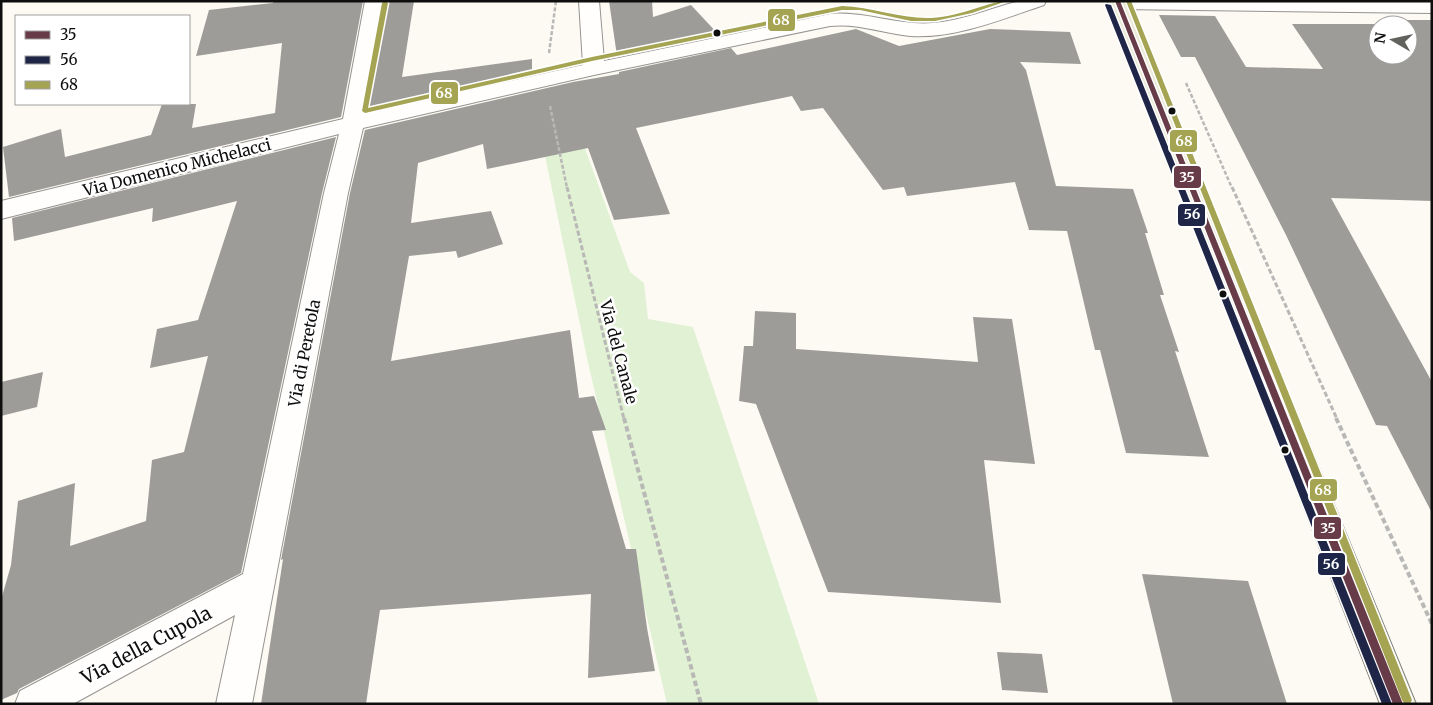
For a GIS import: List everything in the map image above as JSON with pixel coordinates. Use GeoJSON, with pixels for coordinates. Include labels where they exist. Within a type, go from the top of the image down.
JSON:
{"type":"FeatureCollection","features":[{"type":"Feature","properties":{"kind":"main road"},"geometry":{"type":"LineString","coordinates":[[1118,2],[1398,704]]}},
{"type":"Feature","properties":{"kind":"street","name":"Via di Peretola"},"geometry":{"type":"LineString","coordinates":[[234,704],[336,193],[352,124],[374,1]]}},
{"type":"Feature","properties":{"kind":"street"},"geometry":{"type":"LineString","coordinates":[[589,1],[594,69]]}},
{"type":"Feature","properties":{"kind":"street","name":"Via Domenico Michelacci"},"geometry":{"type":"LineString","coordinates":[[1,210],[352,124],[594,69],[844,18],[866,19],[923,30],[960,24],[1037,1]]}},
{"type":"Feature","properties":{"kind":"street"},"geometry":{"type":"LineString","coordinates":[[1118,2],[1432,7]]}},
{"type":"Feature","properties":{"kind":"street","name":"Via della Cupola"},"geometry":{"type":"LineString","coordinates":[[34,704],[257,585]]}},
{"type":"Feature","properties":{"kind":"path","name":"Via del Canale"},"geometry":{"type":"LineString","coordinates":[[556,1],[545,81],[568,196],[602,341],[700,704]]}},
{"type":"Feature","properties":{"kind":"path"},"geometry":{"type":"LineString","coordinates":[[1183,77],[1285,308],[1432,624]]}},
{"type":"Feature","properties":{"kind":"green space"},"geometry":{"type":"Polygon","coordinates":[[[563,88],[630,272],[644,283],[648,319],[693,327],[819,704],[667,704],[587,358],[532,93],[563,88]]]}},
{"type":"Feature","properties":{"kind":"building"},"geometry":{"type":"Polygon","coordinates":[[[274,1],[363,1],[341,117],[9,197],[3,147],[61,129],[65,157],[151,135],[162,105],[196,104],[192,128],[275,113],[282,43],[196,56],[209,10],[273,3],[274,1]]]}},
{"type":"Feature","properties":{"kind":"building"},"geometry":{"type":"Polygon","coordinates":[[[386,1],[414,1],[402,77],[532,59],[532,74],[367,111],[386,1]]]}},
{"type":"Feature","properties":{"kind":"building"},"geometry":{"type":"Polygon","coordinates":[[[609,1],[652,1],[653,17],[691,5],[719,35],[617,56],[609,1]]]}},
{"type":"Feature","properties":{"kind":"building"},"geometry":{"type":"Polygon","coordinates":[[[1159,15],[1215,16],[1246,67],[1323,69],[1292,24],[1368,24],[1368,65],[1418,65],[1418,20],[1432,20],[1432,201],[1331,198],[1432,382],[1432,513],[1387,426],[1376,425],[1286,235],[1195,57],[1181,57],[1159,15]]]}},
{"type":"Feature","properties":{"kind":"building"},"geometry":{"type":"Polygon","coordinates":[[[856,29],[899,46],[990,29],[1070,32],[1081,64],[1020,62],[1026,70],[1056,186],[1133,189],[1148,233],[1145,233],[1164,295],[1160,295],[1179,352],[1175,351],[1209,457],[1126,453],[1100,350],[1095,350],[1067,231],[1029,230],[1015,182],[907,196],[904,187],[883,190],[823,108],[801,111],[792,96],[636,128],[670,214],[614,220],[588,148],[487,169],[483,144],[418,163],[411,223],[491,211],[503,244],[458,258],[456,251],[409,256],[391,361],[570,330],[579,398],[594,396],[606,430],[592,431],[626,549],[636,549],[655,671],[588,678],[591,594],[380,610],[366,704],[261,704],[283,559],[281,560],[350,193],[365,130],[731,48],[737,55],[856,29]]]}},
{"type":"Feature","properties":{"kind":"building"},"geometry":{"type":"Polygon","coordinates":[[[336,137],[322,193],[241,573],[1,700],[1,600],[11,565],[18,501],[75,483],[70,546],[146,521],[152,460],[184,452],[208,356],[150,368],[157,329],[198,320],[237,201],[152,222],[153,208],[14,241],[12,218],[336,137]]]}},
{"type":"Feature","properties":{"kind":"building"},"geometry":{"type":"Polygon","coordinates":[[[755,311],[796,313],[796,349],[978,362],[973,317],[1012,319],[1035,464],[984,460],[1001,603],[828,592],[756,404],[739,401],[744,346],[753,346],[755,311]]]}},
{"type":"Feature","properties":{"kind":"building"},"geometry":{"type":"Polygon","coordinates":[[[43,372],[37,407],[1,416],[1,382],[43,372]]]}},
{"type":"Feature","properties":{"kind":"building"},"geometry":{"type":"Polygon","coordinates":[[[1142,574],[1248,581],[1287,704],[1173,704],[1142,574]]]}},
{"type":"Feature","properties":{"kind":"building"},"geometry":{"type":"Polygon","coordinates":[[[997,652],[1042,654],[1048,693],[1002,690],[997,652]]]}},
{"type":"Feature","properties":{"kind":"transit line","name":"68"},"geometry":{"type":"LineString","coordinates":[[385,3],[365,111],[592,59],[842,8],[860,9],[923,20],[946,18],[1005,1]]}},
{"type":"Feature","properties":{"kind":"transit line","name":"35"},"geometry":{"type":"LineString","coordinates":[[1117,1],[1398,704]]}},
{"type":"Feature","properties":{"kind":"transit line","name":"68"},"geometry":{"type":"LineString","coordinates":[[1128,1],[1407,700]]}},
{"type":"Feature","properties":{"kind":"transit line","name":"56"},"geometry":{"type":"LineString","coordinates":[[1108,5],[1387,704]]}}]}
